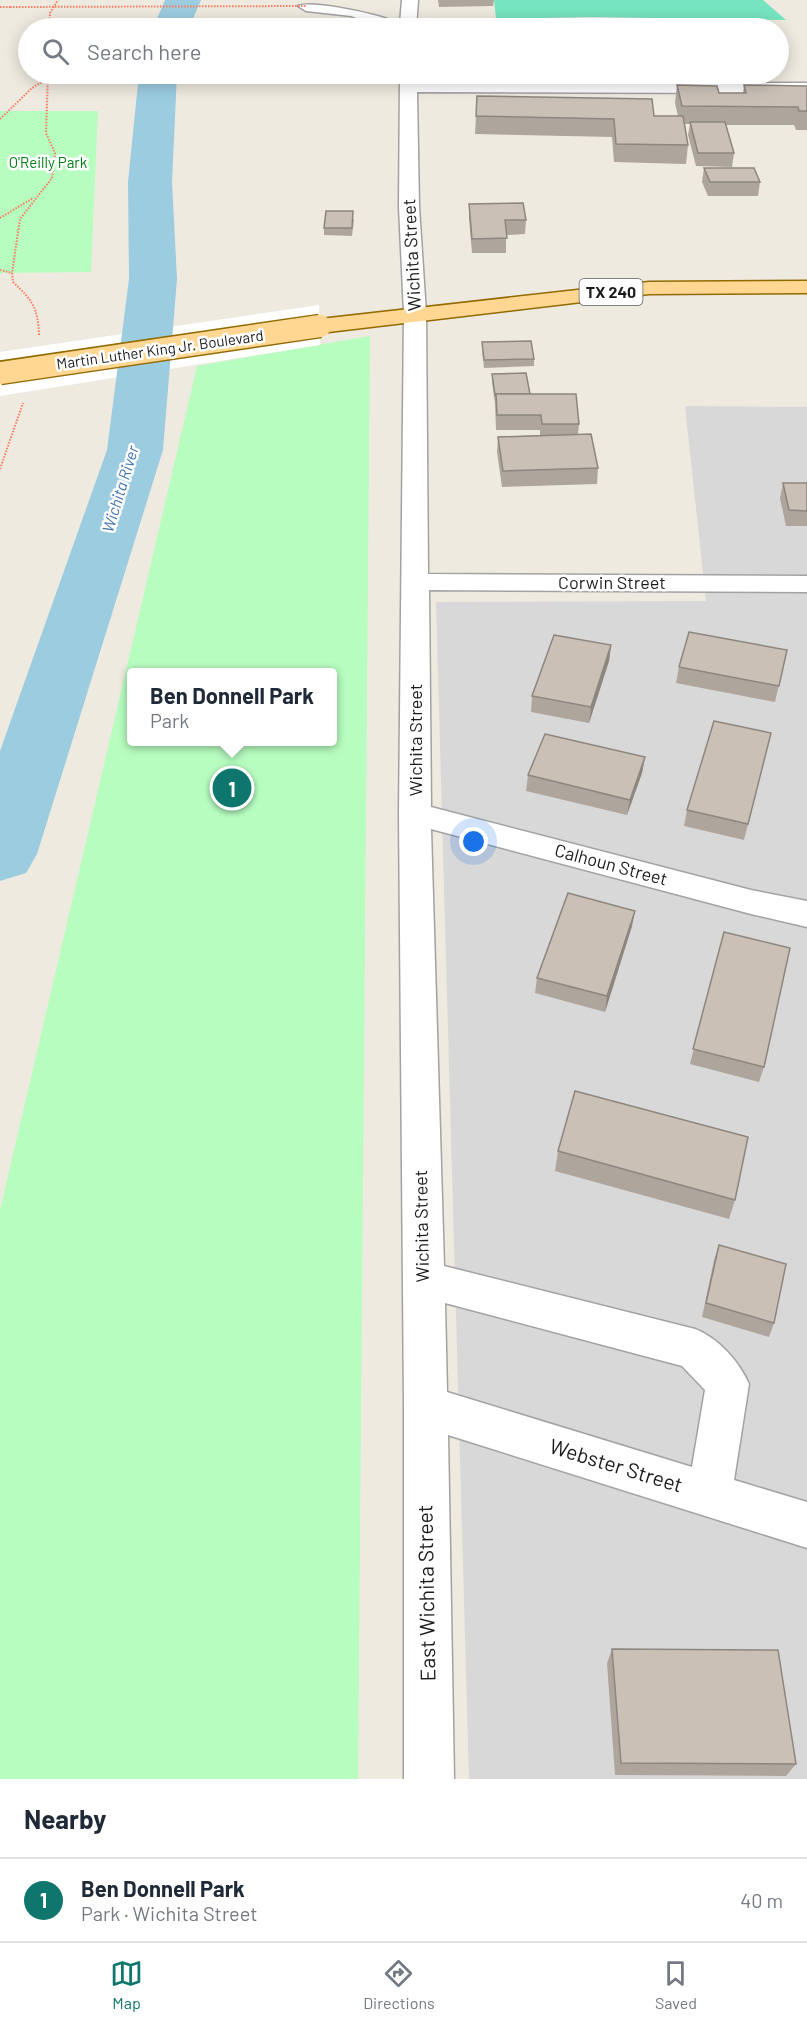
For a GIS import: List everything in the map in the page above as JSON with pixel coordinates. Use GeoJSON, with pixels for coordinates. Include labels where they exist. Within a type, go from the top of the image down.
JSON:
{"type":"FeatureCollection","features":[{"type":"Feature","properties":{"kind":"main road","name":"TX 240"},"geometry":{"type":"LineString","coordinates":[[415,313],[649,288],[807,287]]}},
{"type":"Feature","properties":{"kind":"main road","name":"Martin Luther King Jr. Boulevard"},"geometry":{"type":"LineString","coordinates":[[0,374],[415,313]]}},
{"type":"Feature","properties":{"kind":"street"},"geometry":{"type":"LineString","coordinates":[[409,18],[410,0]]}},
{"type":"Feature","properties":{"kind":"street"},"geometry":{"type":"LineString","coordinates":[[306,6],[334,7],[360,12],[374,18]]}},
{"type":"Feature","properties":{"kind":"street","name":"Wichita Street"},"geometry":{"type":"LineString","coordinates":[[407,84],[409,207],[415,313],[417,582],[415,814],[426,1407]]}},
{"type":"Feature","properties":{"kind":"street"},"geometry":{"type":"LineString","coordinates":[[607,84],[807,88]]}},
{"type":"Feature","properties":{"kind":"street","name":"Corwin Street"},"geometry":{"type":"LineString","coordinates":[[417,582],[807,584]]}},
{"type":"Feature","properties":{"kind":"street","name":"Calhoun Street"},"geometry":{"type":"LineString","coordinates":[[415,814],[751,902],[807,914]]}},
{"type":"Feature","properties":{"kind":"street"},"geometry":{"type":"LineString","coordinates":[[423,1279],[695,1349],[728,1384],[709,1495]]}},
{"type":"Feature","properties":{"kind":"street","name":"Webster Street"},"geometry":{"type":"LineString","coordinates":[[426,1407],[807,1525]]}},
{"type":"Feature","properties":{"kind":"street","name":"East Wichita Street"},"geometry":{"type":"LineString","coordinates":[[426,1407],[429,1779]]}},
{"type":"Feature","properties":{"kind":"path"},"geometry":{"type":"LineString","coordinates":[[50,18],[58,0]]}},
{"type":"Feature","properties":{"kind":"path"},"geometry":{"type":"LineString","coordinates":[[0,7],[306,6]]}},
{"type":"Feature","properties":{"kind":"path"},"geometry":{"type":"LineString","coordinates":[[0,119],[39,84]]}},
{"type":"Feature","properties":{"kind":"path"},"geometry":{"type":"LineString","coordinates":[[40,344],[38,313],[29,297],[13,282],[12,273],[20,219],[52,178],[55,153],[46,133],[47,84]]}},
{"type":"Feature","properties":{"kind":"path"},"geometry":{"type":"LineString","coordinates":[[0,218],[35,197]]}},
{"type":"Feature","properties":{"kind":"path"},"geometry":{"type":"LineString","coordinates":[[0,270],[12,273]]}},
{"type":"Feature","properties":{"kind":"path"},"geometry":{"type":"LineString","coordinates":[[0,470],[12,440],[24,397]]}},
{"type":"Feature","properties":{"kind":"shaded area"},"geometry":{"type":"Polygon","coordinates":[[[685,406],[807,407],[807,1779],[469,1779],[436,602],[706,601],[685,406]]]}},
{"type":"Feature","properties":{"kind":"green space"},"geometry":{"type":"Polygon","coordinates":[[[494,0],[763,0],[784,18],[590,17],[496,18],[494,0]]]}},
{"type":"Feature","properties":{"kind":"green space","name":"O'Reilly Park"},"geometry":{"type":"Polygon","coordinates":[[[0,111],[98,111],[91,272],[0,273],[0,111]]]}},
{"type":"Feature","properties":{"kind":"green space"},"geometry":{"type":"Polygon","coordinates":[[[370,336],[358,1779],[0,1779],[0,1210],[197,366],[370,336]]]}},
{"type":"Feature","properties":{"kind":"pier"},"geometry":{"type":"Polygon","coordinates":[[[319,305],[320,345],[0,396],[0,352],[319,305]]]}},
{"type":"Feature","properties":{"kind":"building"},"geometry":{"type":"Polygon","coordinates":[[[677,85],[717,86],[719,93],[746,93],[744,85],[807,86],[807,111],[799,111],[798,107],[682,106],[677,85]]]}},
{"type":"Feature","properties":{"kind":"building"},"geometry":{"type":"Polygon","coordinates":[[[477,96],[652,99],[654,116],[683,116],[688,145],[616,144],[614,119],[476,116],[477,96]]]}},
{"type":"Feature","properties":{"kind":"building"},"geometry":{"type":"Polygon","coordinates":[[[690,122],[725,122],[734,153],[698,153],[690,122]]]}},
{"type":"Feature","properties":{"kind":"building"},"geometry":{"type":"Polygon","coordinates":[[[704,168],[754,168],[760,182],[710,182],[704,168]]]}},
{"type":"Feature","properties":{"kind":"building"},"geometry":{"type":"Polygon","coordinates":[[[523,203],[526,220],[505,220],[507,238],[472,239],[469,204],[523,203]]]}},
{"type":"Feature","properties":{"kind":"building"},"geometry":{"type":"Polygon","coordinates":[[[326,211],[353,211],[352,228],[324,228],[326,211]]]}},
{"type":"Feature","properties":{"kind":"building"},"geometry":{"type":"Polygon","coordinates":[[[531,341],[534,359],[484,360],[482,342],[531,341]]]}},
{"type":"Feature","properties":{"kind":"building"},"geometry":{"type":"Polygon","coordinates":[[[526,373],[530,394],[495,395],[492,374],[526,373]]]}},
{"type":"Feature","properties":{"kind":"building"},"geometry":{"type":"Polygon","coordinates":[[[496,394],[576,394],[579,424],[542,424],[541,415],[497,415],[496,394]]]}},
{"type":"Feature","properties":{"kind":"building"},"geometry":{"type":"Polygon","coordinates":[[[591,434],[598,468],[503,471],[498,437],[591,434]]]}},
{"type":"Feature","properties":{"kind":"building"},"geometry":{"type":"Polygon","coordinates":[[[783,483],[807,483],[807,511],[789,510],[783,483]]]}},
{"type":"Feature","properties":{"kind":"building"},"geometry":{"type":"Polygon","coordinates":[[[689,632],[787,650],[779,686],[679,667],[689,632]]]}},
{"type":"Feature","properties":{"kind":"building"},"geometry":{"type":"Polygon","coordinates":[[[554,635],[611,645],[591,707],[532,696],[554,635]]]}},
{"type":"Feature","properties":{"kind":"building"},"geometry":{"type":"Polygon","coordinates":[[[714,721],[771,733],[748,824],[687,810],[714,721]]]}},
{"type":"Feature","properties":{"kind":"building"},"geometry":{"type":"Polygon","coordinates":[[[545,734],[645,757],[630,800],[528,775],[545,734]]]}},
{"type":"Feature","properties":{"kind":"building"},"geometry":{"type":"Polygon","coordinates":[[[568,893],[635,911],[607,996],[537,978],[568,893]]]}},
{"type":"Feature","properties":{"kind":"building"},"geometry":{"type":"Polygon","coordinates":[[[724,932],[790,948],[764,1067],[693,1049],[724,932]]]}},
{"type":"Feature","properties":{"kind":"building"},"geometry":{"type":"Polygon","coordinates":[[[575,1091],[748,1137],[735,1200],[558,1151],[575,1091]]]}},
{"type":"Feature","properties":{"kind":"building"},"geometry":{"type":"Polygon","coordinates":[[[719,1245],[786,1264],[774,1323],[706,1303],[719,1245]]]}},
{"type":"Feature","properties":{"kind":"building"},"geometry":{"type":"Polygon","coordinates":[[[612,1649],[778,1650],[796,1764],[621,1763],[612,1649]]]}},
{"type":"Feature","properties":{"kind":"waterway","name":"Wichita River"},"geometry":{"type":"LineString","coordinates":[[175,18],[183,0]]}},
{"type":"Feature","properties":{"kind":"waterway","name":"Wichita River"},"geometry":{"type":"LineString","coordinates":[[0,854],[135,450],[153,279],[150,182],[157,84]]}},
{"type":"Feature","properties":{"kind":"place","name":"Ben Donnell Park"},"geometry":{"type":"Point","coordinates":[232,788]}}]}
